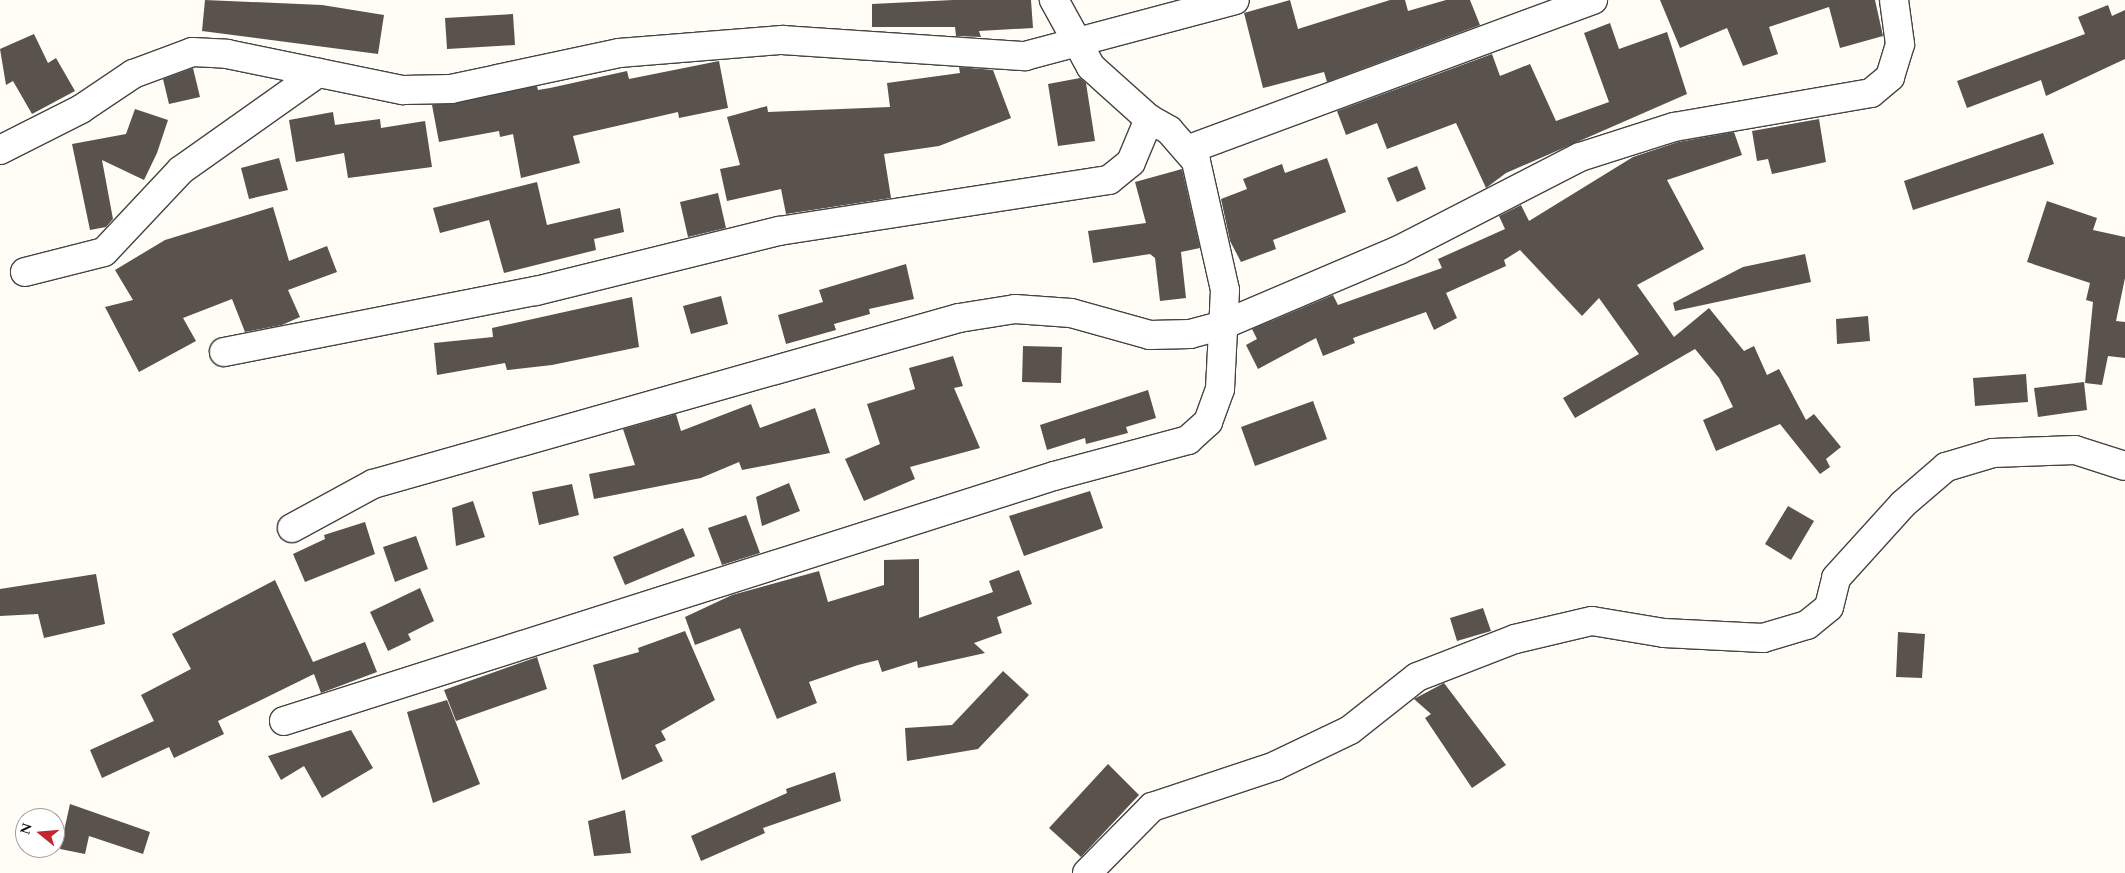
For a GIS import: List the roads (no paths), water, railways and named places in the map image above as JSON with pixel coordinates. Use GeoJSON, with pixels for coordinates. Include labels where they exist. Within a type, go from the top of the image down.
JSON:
{"type":"FeatureCollection","features":[{"type":"Feature","properties":{"kind":"street"},"geometry":{"type":"LineString","coordinates":[[284,721],[1054,476],[1188,440],[1208,422],[1220,389],[1224,290],[1196,161],[1169,130],[1149,119],[1092,67],[1054,0]]}},
{"type":"Feature","properties":{"kind":"street"},"geometry":{"type":"LineString","coordinates":[[0,150],[81,109],[134,74],[192,52],[227,54],[402,90],[451,89],[619,53],[764,41],[1025,56],[1080,44],[1235,0]]}},
{"type":"Feature","properties":{"kind":"street"},"geometry":{"type":"LineString","coordinates":[[1187,150],[1593,0]]}},
{"type":"Feature","properties":{"kind":"street"},"geometry":{"type":"LineString","coordinates":[[292,528],[373,484],[959,318],[1015,309],[1071,313],[1150,335],[1190,334],[1224,325],[1399,250],[1580,157],[1674,127],[1872,93],[1890,77],[1900,44],[1894,0]]}},
{"type":"Feature","properties":{"kind":"street"},"geometry":{"type":"LineString","coordinates":[[25,272],[104,252],[181,170],[318,73]]}},
{"type":"Feature","properties":{"kind":"street"},"geometry":{"type":"LineString","coordinates":[[224,352],[536,291],[779,231],[1109,180],[1131,162],[1149,119]]}},
{"type":"Feature","properties":{"kind":"street"},"geometry":{"type":"LineString","coordinates":[[1087,873],[1152,807],[1275,766],[1350,730],[1417,677],[1515,639],[1592,621],[1664,634],[1763,638],[1807,626],[1828,607],[1836,578],[1902,504],[1946,467],[1993,453],[2076,450],[2125,466]]}}]}
